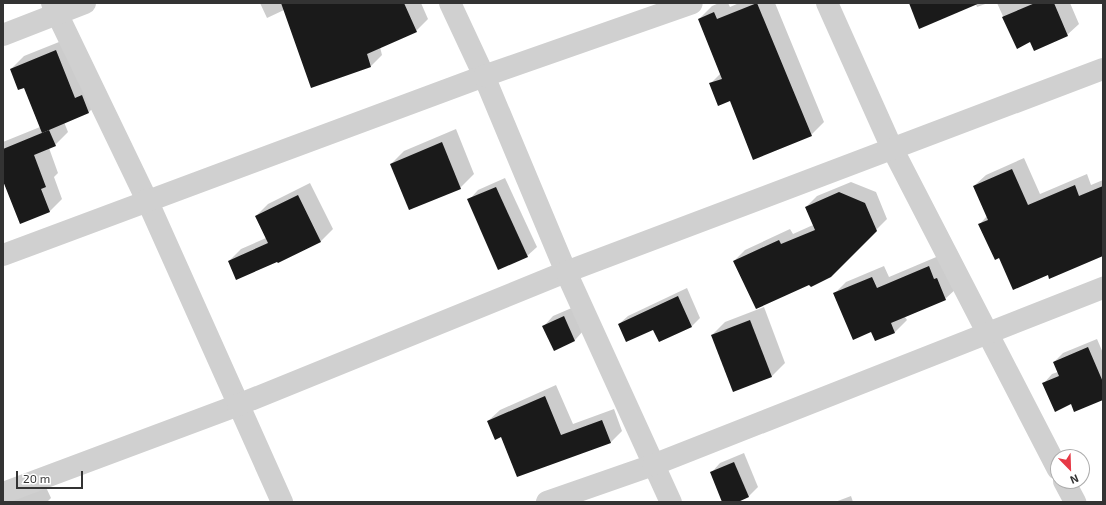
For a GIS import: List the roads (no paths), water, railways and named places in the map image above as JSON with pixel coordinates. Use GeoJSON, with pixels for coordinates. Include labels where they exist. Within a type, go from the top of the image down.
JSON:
{"type":"FeatureCollection","features":[{"type":"Feature","properties":{"kind":"street"},"geometry":{"type":"LineString","coordinates":[[3,35],[54,8],[85,3]]}},
{"type":"Feature","properties":{"kind":"street"},"geometry":{"type":"LineString","coordinates":[[450,3],[484,76],[566,272],[671,502]]}},
{"type":"Feature","properties":{"kind":"street"},"geometry":{"type":"LineString","coordinates":[[3,255],[147,200],[484,76],[692,3]]}},
{"type":"Feature","properties":{"kind":"street"},"geometry":{"type":"LineString","coordinates":[[827,3],[892,148],[1050,453]]}},
{"type":"Feature","properties":{"kind":"street"},"geometry":{"type":"LineString","coordinates":[[54,8],[147,200],[282,502]]}},
{"type":"Feature","properties":{"kind":"street"},"geometry":{"type":"LineString","coordinates":[[3,493],[238,405],[566,272],[1103,69]]}},
{"type":"Feature","properties":{"kind":"street"},"geometry":{"type":"LineString","coordinates":[[547,502],[654,465],[1103,288]]}},
{"type":"Feature","properties":{"kind":"street"},"geometry":{"type":"LineString","coordinates":[[1068,489],[1075,502]]}}]}
